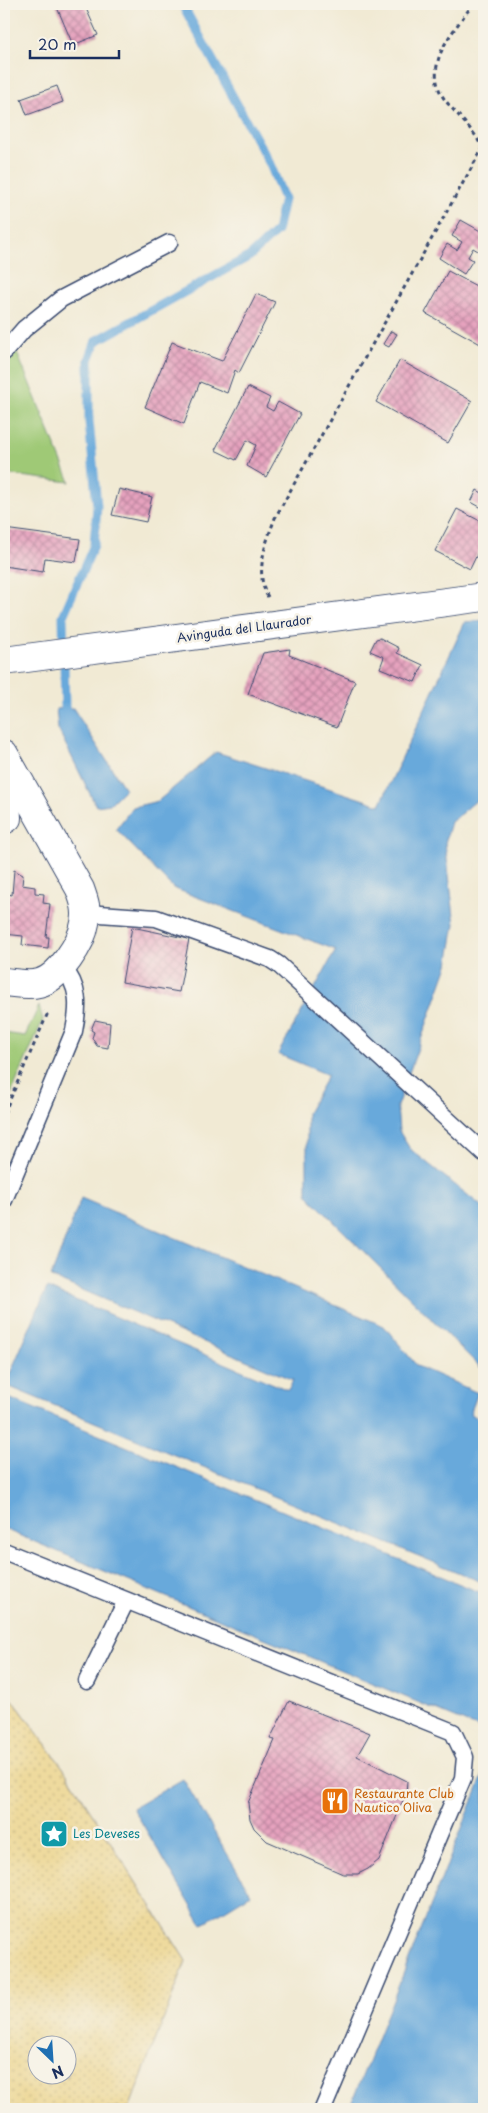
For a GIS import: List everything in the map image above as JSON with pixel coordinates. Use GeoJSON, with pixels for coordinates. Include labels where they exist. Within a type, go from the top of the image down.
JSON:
{"type":"FeatureCollection","features":[{"type":"Feature","properties":{"kind":"street","name":"Avinguda del Llaurador"},"geometry":{"type":"LineString","coordinates":[[4,661],[476,598]]}},
{"type":"Feature","properties":{"kind":"street"},"geometry":{"type":"LineString","coordinates":[[4,754],[7,818],[4,820]]}},
{"type":"Feature","properties":{"kind":"street"},"geometry":{"type":"LineString","coordinates":[[4,754],[80,889],[86,913],[82,935],[62,966],[40,983],[4,982]]}},
{"type":"Feature","properties":{"kind":"lane"},"geometry":{"type":"LineString","coordinates":[[4,352],[24,329],[61,299],[169,243]]}},
{"type":"Feature","properties":{"kind":"lane"},"geometry":{"type":"LineString","coordinates":[[86,913],[156,918],[270,959],[279,964],[484,1154]]}},
{"type":"Feature","properties":{"kind":"lane"},"geometry":{"type":"LineString","coordinates":[[4,1200],[74,1031],[78,1005],[77,991],[70,975],[62,966]]}},
{"type":"Feature","properties":{"kind":"lane"},"geometry":{"type":"LineString","coordinates":[[4,1552],[453,1732],[465,1757],[464,1778],[323,2109]]}},
{"type":"Feature","properties":{"kind":"lane"},"geometry":{"type":"LineString","coordinates":[[87,1682],[126,1601]]}},
{"type":"Feature","properties":{"kind":"path"},"geometry":{"type":"LineString","coordinates":[[284,623],[265,592],[262,569],[266,543],[275,518],[483,148],[479,139],[442,96],[438,86],[437,74],[439,56],[473,4]]}},
{"type":"Feature","properties":{"kind":"path"},"geometry":{"type":"LineString","coordinates":[[4,1113],[47,1015],[40,1006]]}},
{"type":"Feature","properties":{"kind":"sand","name":"Les Deveses"},"geometry":{"type":"Polygon","coordinates":[[[4,1688],[64,1769],[186,1961],[129,2109],[4,2109],[4,1688]]]}},
{"type":"Feature","properties":{"kind":"green space"},"geometry":{"type":"Polygon","coordinates":[[[4,321],[70,482],[4,474],[4,321]]]}},
{"type":"Feature","properties":{"kind":"green space"},"geometry":{"type":"Polygon","coordinates":[[[39,1006],[43,1020],[4,1110],[4,1033],[25,1036],[39,1006]]]}},
{"type":"Feature","properties":{"kind":"water"},"geometry":{"type":"Polygon","coordinates":[[[484,620],[484,794],[451,822],[445,843],[455,924],[448,965],[397,1106],[399,1131],[410,1149],[484,1208],[484,1371],[307,1195],[307,1113],[328,1075],[278,1054],[336,950],[173,888],[116,829],[133,807],[158,801],[216,752],[380,805],[465,622],[484,620]]]}},
{"type":"Feature","properties":{"kind":"water"},"geometry":{"type":"Polygon","coordinates":[[[73,708],[125,789],[110,804],[96,806],[58,729],[56,709],[73,708]]]}},
{"type":"Feature","properties":{"kind":"water"},"geometry":{"type":"Polygon","coordinates":[[[81,1198],[384,1326],[417,1366],[478,1393],[470,1414],[484,1421],[484,1583],[5,1385],[47,1288],[288,1390],[293,1380],[51,1277],[81,1198]]]}},
{"type":"Feature","properties":{"kind":"water"},"geometry":{"type":"Polygon","coordinates":[[[4,1396],[484,1594],[484,1730],[4,1529],[4,1396]]]}},
{"type":"Feature","properties":{"kind":"water"},"geometry":{"type":"Polygon","coordinates":[[[484,1773],[484,2109],[349,2109],[484,1773]]]}},
{"type":"Feature","properties":{"kind":"water"},"geometry":{"type":"Polygon","coordinates":[[[183,1779],[251,1894],[202,1924],[133,1808],[183,1779]]]}},
{"type":"Feature","properties":{"kind":"building"},"geometry":{"type":"Polygon","coordinates":[[[84,4],[98,35],[73,45],[56,5],[84,4]]]}},
{"type":"Feature","properties":{"kind":"building"},"geometry":{"type":"Polygon","coordinates":[[[57,86],[63,102],[27,115],[21,99],[57,86]]]}},
{"type":"Feature","properties":{"kind":"building"},"geometry":{"type":"Polygon","coordinates":[[[461,220],[484,233],[484,252],[483,254],[473,248],[468,257],[473,260],[464,274],[439,258],[447,244],[457,250],[462,242],[452,236],[461,220]]]}},
{"type":"Feature","properties":{"kind":"building"},"geometry":{"type":"Polygon","coordinates":[[[448,271],[484,290],[484,346],[425,313],[448,271]]]}},
{"type":"Feature","properties":{"kind":"building"},"geometry":{"type":"Polygon","coordinates":[[[256,294],[275,302],[239,373],[235,370],[227,393],[200,382],[184,424],[145,407],[172,342],[222,361],[256,294]]]}},
{"type":"Feature","properties":{"kind":"building"},"geometry":{"type":"Polygon","coordinates":[[[391,331],[397,334],[389,347],[383,344],[391,331]]]}},
{"type":"Feature","properties":{"kind":"building"},"geometry":{"type":"Polygon","coordinates":[[[400,360],[472,401],[448,443],[376,402],[400,360]]]}},
{"type":"Feature","properties":{"kind":"building"},"geometry":{"type":"Polygon","coordinates":[[[248,387],[270,398],[266,407],[273,411],[278,402],[300,414],[266,477],[247,466],[256,445],[247,440],[236,460],[215,450],[248,387]]]}},
{"type":"Feature","properties":{"kind":"building"},"geometry":{"type":"Polygon","coordinates":[[[119,489],[152,497],[146,522],[112,515],[119,489]]]}},
{"type":"Feature","properties":{"kind":"building"},"geometry":{"type":"Polygon","coordinates":[[[477,490],[484,494],[482,508],[471,502],[477,490]]]}},
{"type":"Feature","properties":{"kind":"building"},"geometry":{"type":"Polygon","coordinates":[[[457,509],[484,523],[484,540],[470,569],[435,551],[457,509]]]}},
{"type":"Feature","properties":{"kind":"building"},"geometry":{"type":"Polygon","coordinates":[[[4,529],[80,539],[76,562],[45,558],[43,572],[4,566],[4,529]]]}},
{"type":"Feature","properties":{"kind":"building"},"geometry":{"type":"Polygon","coordinates":[[[380,638],[399,648],[397,653],[423,665],[415,682],[380,668],[384,657],[370,651],[376,639],[380,638]]]}},
{"type":"Feature","properties":{"kind":"building"},"geometry":{"type":"Polygon","coordinates":[[[290,649],[289,655],[355,681],[337,727],[248,694],[263,653],[290,649]]]}},
{"type":"Feature","properties":{"kind":"building"},"geometry":{"type":"Polygon","coordinates":[[[14,870],[23,875],[22,885],[35,887],[35,893],[44,894],[43,903],[50,904],[46,937],[49,937],[48,948],[22,945],[23,936],[4,934],[4,893],[12,895],[14,870]]]}},
{"type":"Feature","properties":{"kind":"building"},"geometry":{"type":"Polygon","coordinates":[[[132,927],[189,939],[179,992],[122,982],[132,927]]]}},
{"type":"Feature","properties":{"kind":"building"},"geometry":{"type":"Polygon","coordinates":[[[95,1020],[110,1023],[108,1048],[97,1046],[92,1038],[94,1032],[91,1030],[95,1020]]]}},
{"type":"Feature","properties":{"kind":"building"},"geometry":{"type":"Polygon","coordinates":[[[289,1701],[370,1733],[357,1756],[407,1781],[406,1793],[379,1860],[358,1874],[343,1874],[267,1841],[254,1828],[250,1819],[248,1803],[275,1740],[270,1739],[289,1701]]]}},
{"type":"Feature","properties":{"kind":"waterway"},"geometry":{"type":"LineString","coordinates":[[65,708],[63,616],[94,545],[97,506],[89,421],[89,360],[96,341],[250,256],[277,231],[284,199],[270,164],[182,4]]}},
{"type":"Feature","properties":{"kind":"place","name":"Restaurante Club Nautico Oliva"},"geometry":{"type":"Point","coordinates":[335,1801]}},
{"type":"Feature","properties":{"kind":"place","name":"Les Deveses"},"geometry":{"type":"Point","coordinates":[54,1834]}}]}
